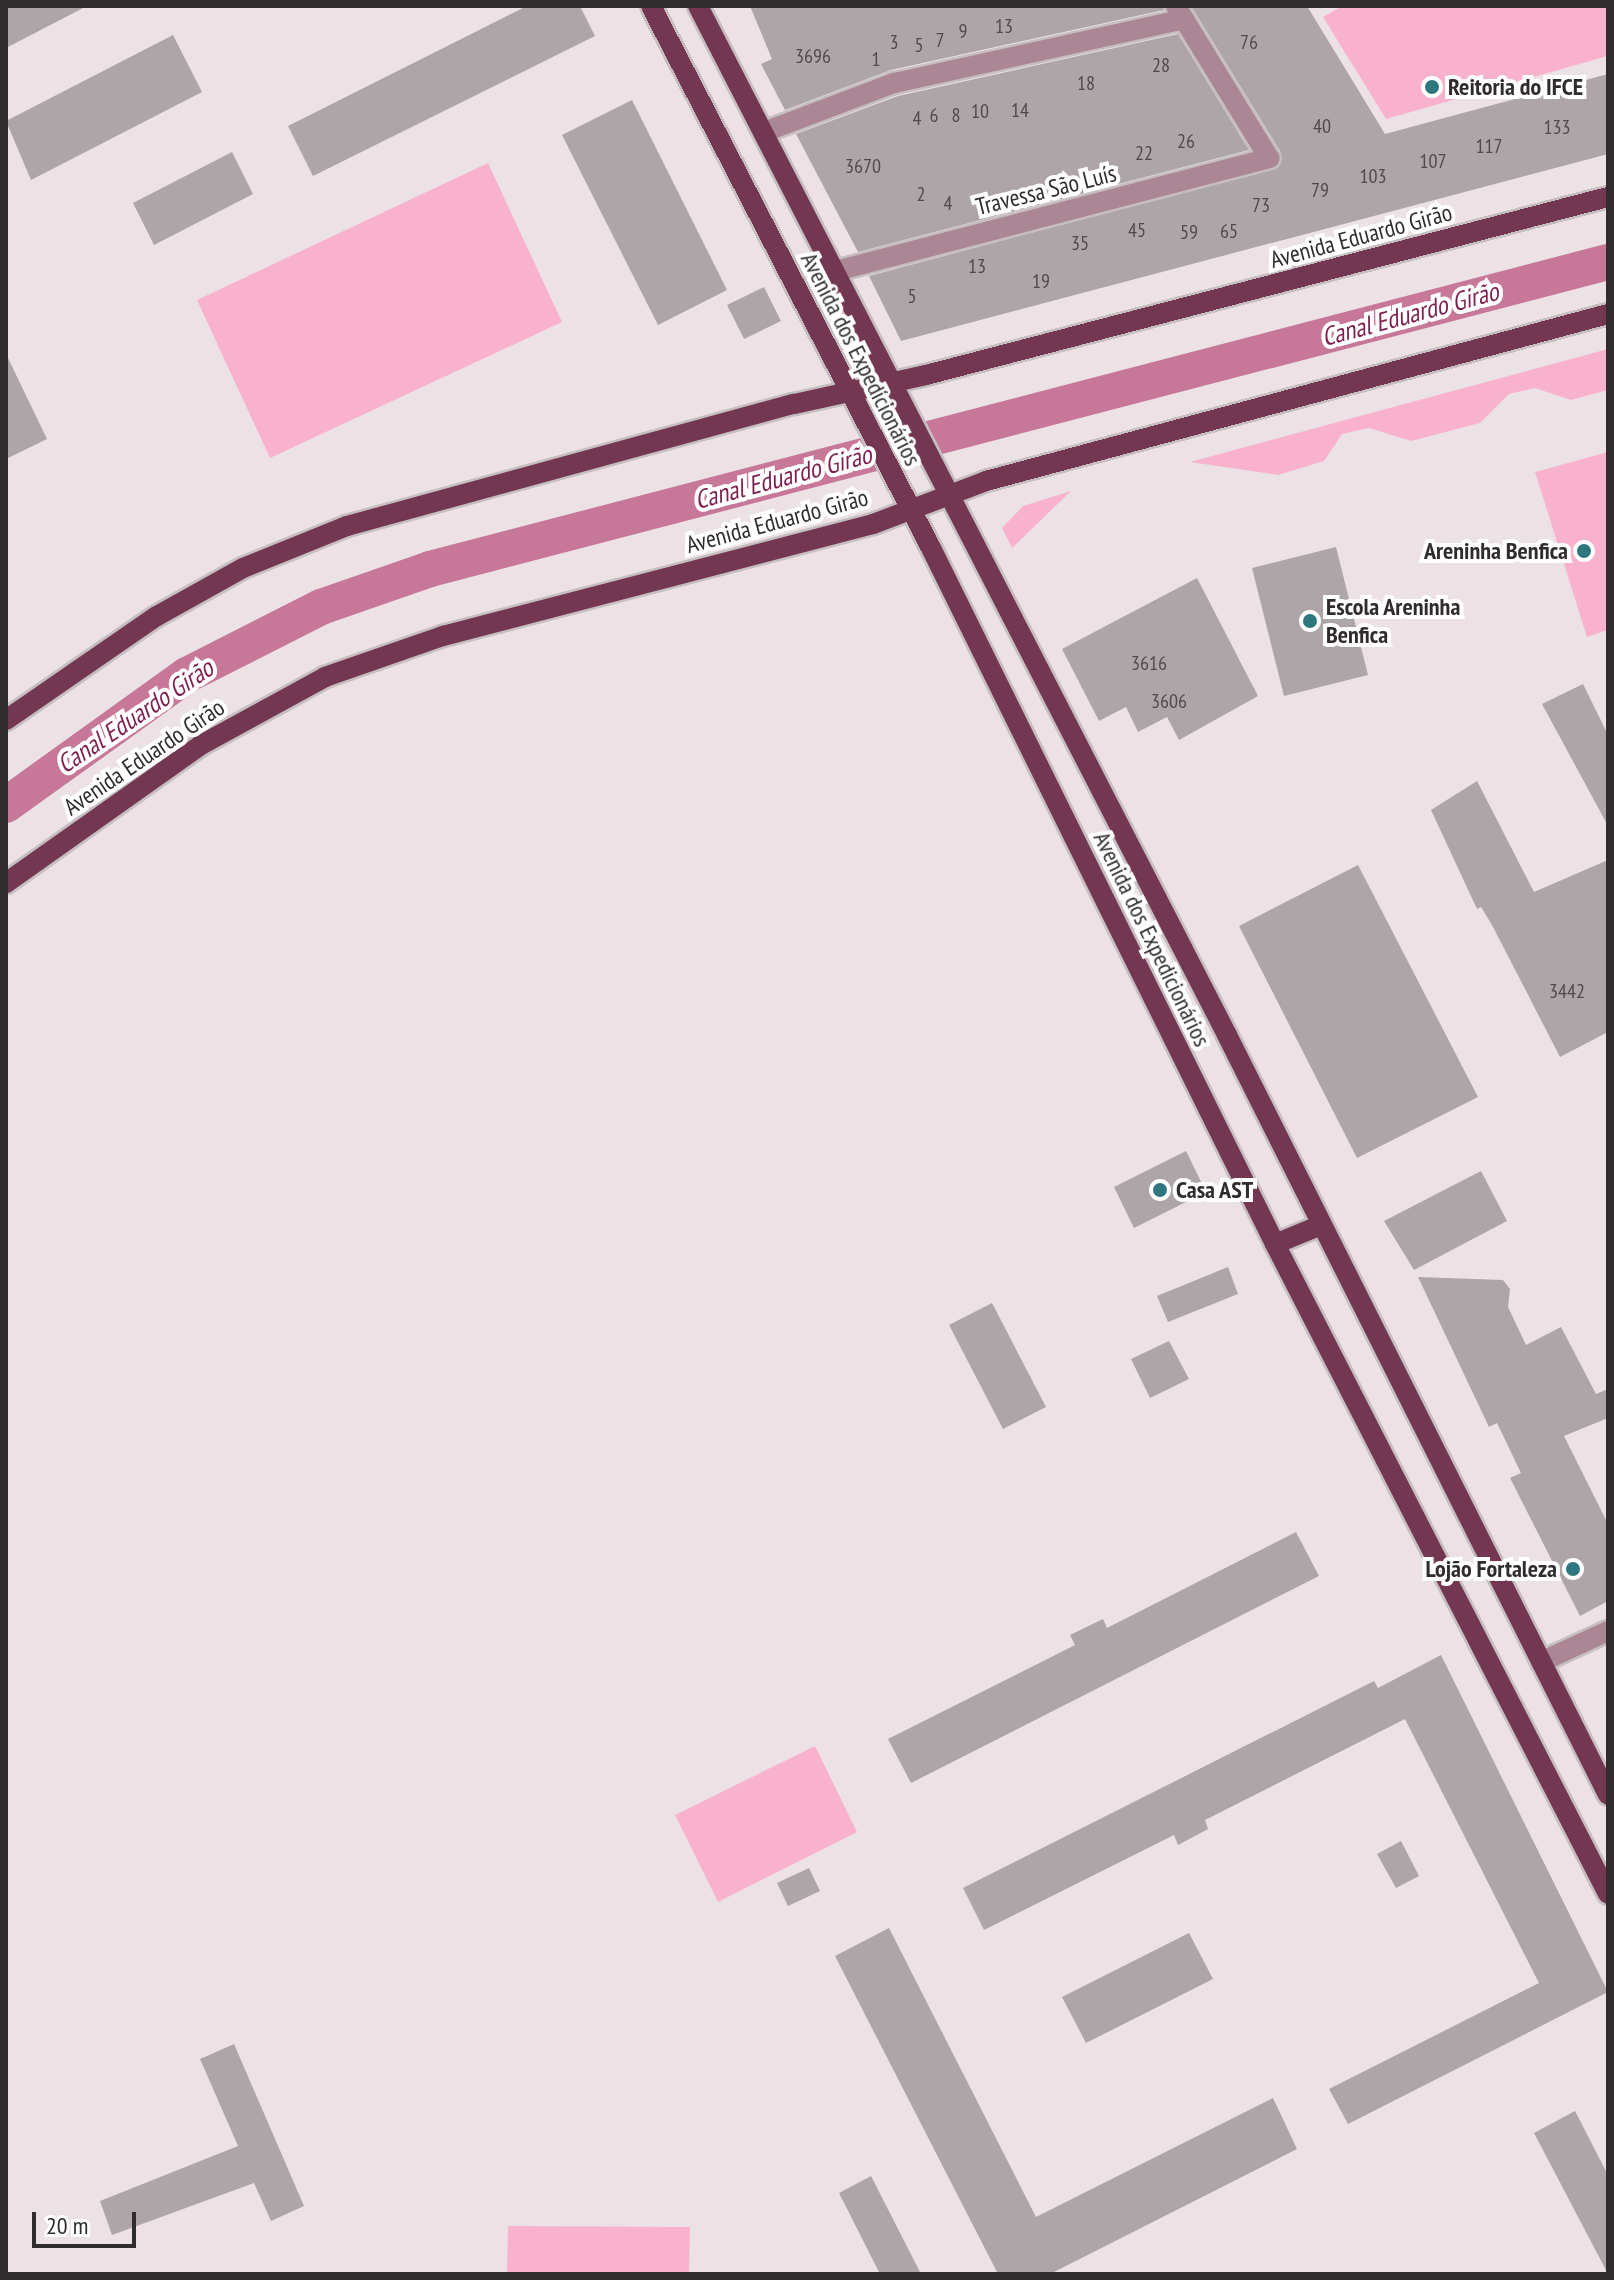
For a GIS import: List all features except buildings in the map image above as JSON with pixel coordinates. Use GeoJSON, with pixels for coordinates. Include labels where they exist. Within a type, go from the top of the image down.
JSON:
{"type":"FeatureCollection","features":[{"type":"Feature","properties":{"kind":"main road","name":"Avenida dos Expedicionários"},"geometry":{"type":"LineString","coordinates":[[651,6],[910,509],[1275,1244],[1608,1894]]}},
{"type":"Feature","properties":{"kind":"main road","name":"Avenida dos Expedicionários"},"geometry":{"type":"LineString","coordinates":[[698,6],[1227,1035],[1319,1226],[1608,1795]]}},
{"type":"Feature","properties":{"kind":"main road","name":"Avenida Eduardo Girão"},"geometry":{"type":"LineString","coordinates":[[6,720],[169,609],[243,568],[347,526],[849,392],[1608,197]]}},
{"type":"Feature","properties":{"kind":"main road","name":"Avenida Eduardo Girão"},"geometry":{"type":"LineString","coordinates":[[6,883],[201,745],[325,677],[443,636],[873,524],[948,495],[1608,314]]}},
{"type":"Feature","properties":{"kind":"main road"},"geometry":{"type":"LineString","coordinates":[[1275,1244],[1319,1226]]}},
{"type":"Feature","properties":{"kind":"street"},"geometry":{"type":"LineString","coordinates":[[764,132],[894,83],[1180,12]]}},
{"type":"Feature","properties":{"kind":"street","name":"Travessa São Luís"},"geometry":{"type":"LineString","coordinates":[[836,271],[1269,158],[1180,12]]}},
{"type":"Feature","properties":{"kind":"street"},"geometry":{"type":"LineString","coordinates":[[1541,1662],[1608,1631]]}},
{"type":"Feature","properties":{"kind":"shaded area","name":"Reitoria do IFCE"},"geometry":{"type":"Polygon","coordinates":[[[1342,6],[1608,6],[1608,56],[1386,119],[1323,17],[1342,6]]]}},
{"type":"Feature","properties":{"kind":"shaded area"},"geometry":{"type":"Polygon","coordinates":[[[488,163],[562,322],[270,458],[197,300],[488,163]]]}},
{"type":"Feature","properties":{"kind":"shaded area"},"geometry":{"type":"Polygon","coordinates":[[[1608,349],[1608,390],[1571,400],[1535,388],[1509,394],[1480,423],[1411,441],[1369,428],[1342,434],[1324,461],[1278,475],[1190,462],[1608,349]]]}},
{"type":"Feature","properties":{"kind":"shaded area","name":"Areninha Benfica"},"geometry":{"type":"Polygon","coordinates":[[[1608,452],[1608,630],[1587,637],[1535,472],[1608,452]]]}},
{"type":"Feature","properties":{"kind":"shaded area"},"geometry":{"type":"Polygon","coordinates":[[[1071,491],[1012,548],[1002,528],[1023,506],[1071,491]]]}},
{"type":"Feature","properties":{"kind":"shaded area"},"geometry":{"type":"Polygon","coordinates":[[[815,1746],[857,1832],[718,1902],[675,1815],[815,1746]]]}},
{"type":"Feature","properties":{"kind":"shaded area"},"geometry":{"type":"Polygon","coordinates":[[[508,2226],[690,2227],[689,2274],[507,2274],[508,2226]]]}},
{"type":"Feature","properties":{"kind":"waterway","name":"Canal Eduardo Girão"},"geometry":{"type":"LineString","coordinates":[[6,805],[187,675],[321,607],[430,569],[1608,262]]}},
{"type":"Feature","properties":{"kind":"place","name":"Reitoria do IFCE"},"geometry":{"type":"Point","coordinates":[1432,87]}},
{"type":"Feature","properties":{"kind":"place","name":"Areninha Benfica"},"geometry":{"type":"Point","coordinates":[1584,551]}},
{"type":"Feature","properties":{"kind":"place","name":"Escola Areninha Benfica"},"geometry":{"type":"Point","coordinates":[1310,621]}},
{"type":"Feature","properties":{"kind":"place","name":"Casa AST"},"geometry":{"type":"Point","coordinates":[1160,1190]}},
{"type":"Feature","properties":{"kind":"place","name":"Lojão Fortaleza"},"geometry":{"type":"Point","coordinates":[1573,1569]}}]}
